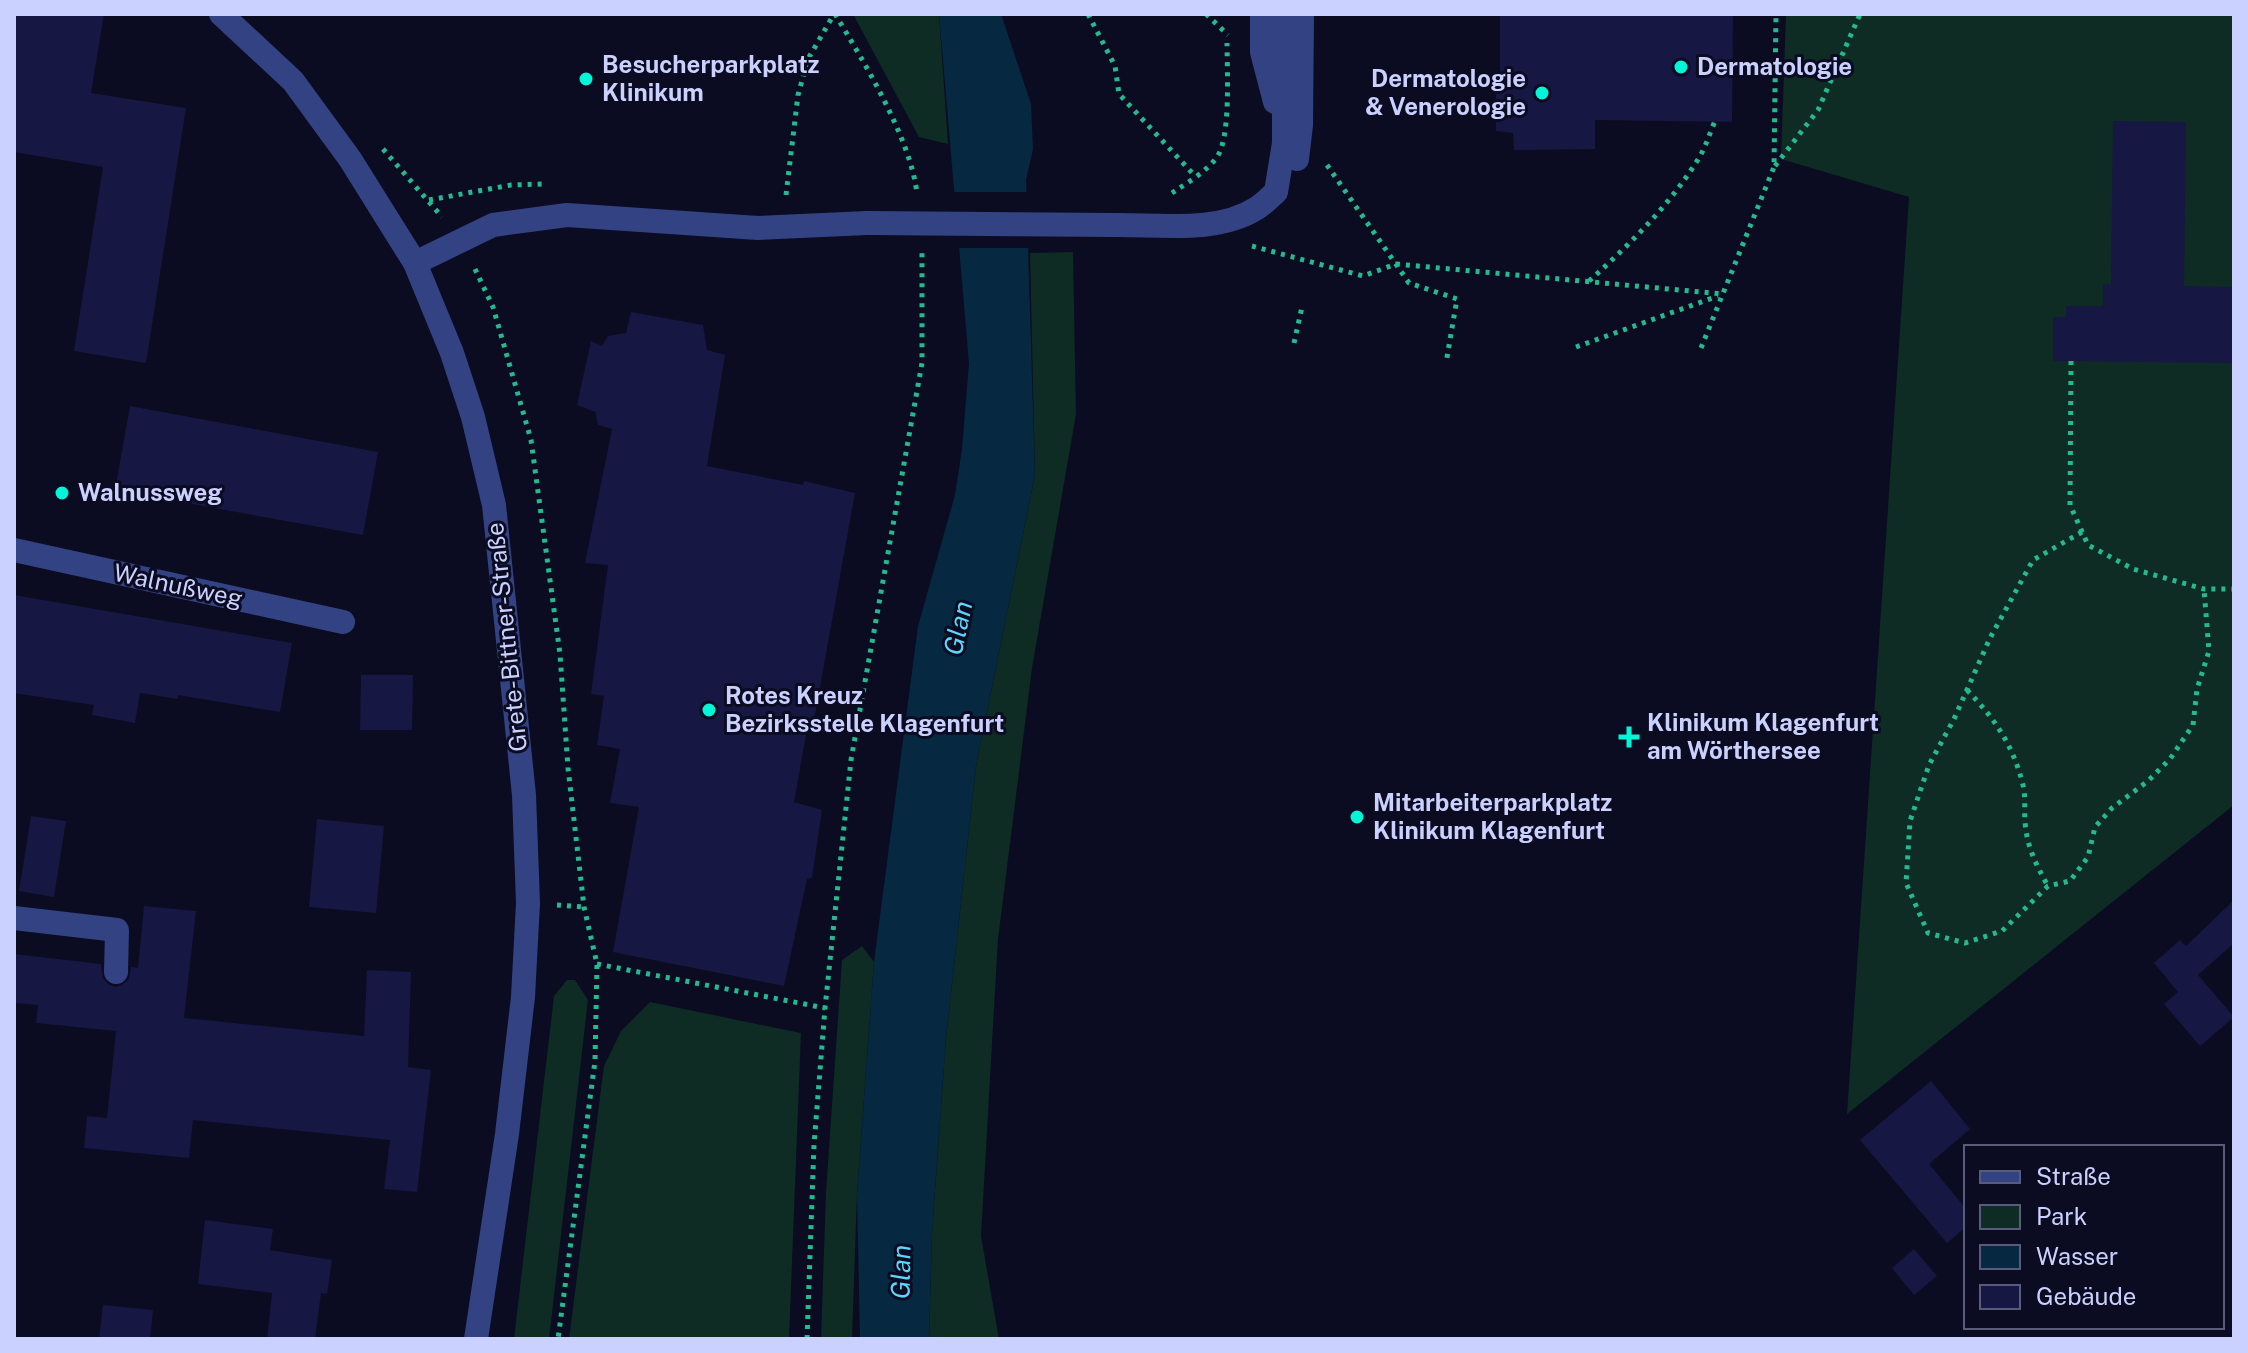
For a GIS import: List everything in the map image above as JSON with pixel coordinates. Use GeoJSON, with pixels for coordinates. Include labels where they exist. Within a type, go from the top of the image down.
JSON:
{"type":"FeatureCollection","features":[{"type":"Feature","properties":{"kind":"street","name":"Grete-Bittner-Straße"},"geometry":{"type":"LineString","coordinates":[[221,14],[293,81],[350,159],[415,263],[452,353],[473,417],[494,505],[524,795],[528,903],[523,997],[507,1134],[476,1339]]}},
{"type":"Feature","properties":{"kind":"street"},"geometry":{"type":"LineString","coordinates":[[1262,14],[1262,52],[1284,133]]}},
{"type":"Feature","properties":{"kind":"street"},"geometry":{"type":"LineString","coordinates":[[1276,192],[1284,133],[1284,14]]}},
{"type":"Feature","properties":{"kind":"street"},"geometry":{"type":"LineString","coordinates":[[415,263],[493,225],[567,215],[758,228],[867,223],[1113,225],[1227,220],[1256,209],[1276,192],[1297,158],[1301,125],[1302,14]]}},
{"type":"Feature","properties":{"kind":"street","name":"Walnußweg"},"geometry":{"type":"LineString","coordinates":[[14,550],[343,622]]}},
{"type":"Feature","properties":{"kind":"street"},"geometry":{"type":"LineString","coordinates":[[14,918],[117,930],[116,972]]}},
{"type":"Feature","properties":{"kind":"path"},"geometry":{"type":"LineString","coordinates":[[786,196],[798,95],[808,59],[835,14],[873,78],[907,154],[918,203]]}},
{"type":"Feature","properties":{"kind":"path"},"geometry":{"type":"LineString","coordinates":[[1088,14],[1115,66],[1119,94],[1195,176]]}},
{"type":"Feature","properties":{"kind":"path"},"geometry":{"type":"LineString","coordinates":[[1206,14],[1228,35]]}},
{"type":"Feature","properties":{"kind":"path"},"geometry":{"type":"LineString","coordinates":[[1774,167],[1776,14]]}},
{"type":"Feature","properties":{"kind":"path"},"geometry":{"type":"LineString","coordinates":[[1701,348],[1774,167],[1818,110],[1860,14]]}},
{"type":"Feature","properties":{"kind":"path"},"geometry":{"type":"LineString","coordinates":[[1166,197],[1218,155],[1225,139],[1228,24]]}},
{"type":"Feature","properties":{"kind":"path"},"geometry":{"type":"LineString","coordinates":[[1588,282],[1623,251],[1667,204],[1699,159],[1715,121]]}},
{"type":"Feature","properties":{"kind":"path"},"geometry":{"type":"LineString","coordinates":[[1326,165],[1409,283],[1457,299],[1446,363]]}},
{"type":"Feature","properties":{"kind":"path"},"geometry":{"type":"LineString","coordinates":[[1238,242],[1363,276],[1396,264],[1723,294]]}},
{"type":"Feature","properties":{"kind":"path"},"geometry":{"type":"LineString","coordinates":[[807,1339],[814,1145],[851,760],[922,363],[922,247]]}},
{"type":"Feature","properties":{"kind":"path"},"geometry":{"type":"LineString","coordinates":[[1576,347],[1723,294]]}},
{"type":"Feature","properties":{"kind":"path"},"geometry":{"type":"LineString","coordinates":[[1294,343],[1302,307]]}},
{"type":"Feature","properties":{"kind":"path"},"geometry":{"type":"LineString","coordinates":[[2071,361],[2070,505],[2088,545],[2133,569],[2204,589],[2234,589]]}},
{"type":"Feature","properties":{"kind":"path"},"geometry":{"type":"LineString","coordinates":[[2082,532],[2033,560],[1996,625],[1929,765],[1910,821],[1906,883],[1928,933],[1965,943],[2002,931],[2048,886],[2070,881],[2088,857],[2095,827],[2112,808],[2148,781],[2170,759],[2193,725],[2197,689],[2209,651],[2204,589]]}},
{"type":"Feature","properties":{"kind":"path"},"geometry":{"type":"LineString","coordinates":[[1967,690],[2008,739],[2024,788],[2030,853],[2048,886]]}},
{"type":"Feature","properties":{"kind":"path"},"geometry":{"type":"LineString","coordinates":[[597,964],[825,1008]]}},
{"type":"Feature","properties":{"kind":"green space"},"geometry":{"type":"Polygon","coordinates":[[[853,14],[939,14],[948,144],[919,137],[853,14]]]}},
{"type":"Feature","properties":{"kind":"green space"},"geometry":{"type":"Polygon","coordinates":[[[1786,14],[2234,14],[2234,805],[1847,1114],[1909,197],[1781,159],[1786,14]]]}},
{"type":"Feature","properties":{"kind":"green space"},"geometry":{"type":"Polygon","coordinates":[[[1073,252],[1076,414],[1032,668],[998,939],[981,1236],[999,1339],[929,1339],[932,1232],[946,1038],[976,766],[1035,475],[1030,253],[1073,252]]]}},
{"type":"Feature","properties":{"kind":"green space"},"geometry":{"type":"Polygon","coordinates":[[[862,946],[874,962],[857,1195],[852,1339],[821,1339],[826,1192],[842,960],[862,946]]]}},
{"type":"Feature","properties":{"kind":"green space"},"geometry":{"type":"Polygon","coordinates":[[[567,980],[575,980],[588,1000],[549,1339],[514,1339],[554,996],[567,980]]]}},
{"type":"Feature","properties":{"kind":"green space"},"geometry":{"type":"Polygon","coordinates":[[[650,1002],[801,1033],[789,1339],[569,1339],[604,1066],[621,1031],[650,1002]]]}},
{"type":"Feature","properties":{"kind":"water","name":"Glan"},"geometry":{"type":"Polygon","coordinates":[[[939,14],[1001,14],[1031,104],[1033,149],[1026,180],[1035,475],[976,766],[946,1038],[932,1232],[929,1339],[860,1339],[857,1195],[874,962],[918,626],[955,495],[969,363],[939,14]]]}},
{"type":"Feature","properties":{"kind":"pier"},"geometry":{"type":"Polygon","coordinates":[[[949,192],[1031,192],[1034,248],[954,248],[949,192]]]}},
{"type":"Feature","properties":{"kind":"building"},"geometry":{"type":"Polygon","coordinates":[[[14,14],[104,14],[91,93],[186,108],[146,363],[74,351],[103,167],[14,152],[14,14]]]}},
{"type":"Feature","properties":{"kind":"building"},"geometry":{"type":"Polygon","coordinates":[[[1500,14],[1733,14],[1732,122],[1595,120],[1595,149],[1514,150],[1513,133],[1496,131],[1500,14]]]}},
{"type":"Feature","properties":{"kind":"building"},"geometry":{"type":"Polygon","coordinates":[[[2113,121],[2186,122],[2184,286],[2234,287],[2234,363],[2053,361],[2053,317],[2066,317],[2066,306],[2103,306],[2103,284],[2111,285],[2113,121]]]}},
{"type":"Feature","properties":{"kind":"building","name":"Rotes Kreuz Bezirksstelle Klagenfurt"},"geometry":{"type":"Polygon","coordinates":[[[631,312],[703,325],[707,350],[725,355],[707,466],[803,485],[804,481],[855,493],[813,726],[808,724],[794,802],[822,810],[812,878],[807,879],[784,986],[613,952],[639,807],[610,803],[620,749],[597,745],[604,696],[591,694],[608,565],[585,563],[612,429],[598,425],[595,412],[577,405],[591,341],[602,346],[608,336],[626,333],[631,312]]]}},
{"type":"Feature","properties":{"kind":"building"},"geometry":{"type":"Polygon","coordinates":[[[130,406],[378,452],[363,535],[115,490],[130,406]]]}},
{"type":"Feature","properties":{"kind":"building"},"geometry":{"type":"Polygon","coordinates":[[[14,595],[292,643],[280,712],[178,695],[178,699],[140,693],[135,723],[92,715],[94,705],[14,693],[14,595]]]}},
{"type":"Feature","properties":{"kind":"building"},"geometry":{"type":"Polygon","coordinates":[[[361,675],[413,675],[412,730],[360,730],[361,675]]]}},
{"type":"Feature","properties":{"kind":"building"},"geometry":{"type":"Polygon","coordinates":[[[31,816],[66,821],[54,897],[19,891],[31,816]]]}},
{"type":"Feature","properties":{"kind":"building"},"geometry":{"type":"Polygon","coordinates":[[[317,819],[384,826],[376,913],[309,907],[317,819]]]}},
{"type":"Feature","properties":{"kind":"building"},"geometry":{"type":"Polygon","coordinates":[[[2234,900],[2234,943],[2198,975],[2234,1017],[2200,1046],[2164,1004],[2178,992],[2154,963],[2180,940],[2186,946],[2234,900]]]}},
{"type":"Feature","properties":{"kind":"building"},"geometry":{"type":"Polygon","coordinates":[[[144,906],[196,911],[184,1018],[364,1036],[367,970],[411,972],[408,1067],[431,1070],[417,1192],[384,1189],[390,1140],[193,1120],[189,1158],[84,1148],[87,1116],[107,1118],[116,1031],[36,1023],[38,1005],[14,1003],[14,954],[101,964],[103,978],[108,984],[115,987],[122,985],[129,979],[131,967],[138,968],[144,906]]]}},
{"type":"Feature","properties":{"kind":"building"},"geometry":{"type":"Polygon","coordinates":[[[1931,1081],[1970,1129],[1929,1164],[1964,1207],[1964,1229],[1947,1243],[1860,1140],[1931,1081]]]}},
{"type":"Feature","properties":{"kind":"building"},"geometry":{"type":"Polygon","coordinates":[[[205,1220],[273,1229],[270,1250],[332,1260],[327,1294],[321,1293],[315,1339],[267,1339],[272,1293],[198,1284],[205,1220]]]}},
{"type":"Feature","properties":{"kind":"building"},"geometry":{"type":"Polygon","coordinates":[[[1914,1249],[1937,1276],[1914,1295],[1892,1268],[1914,1249]]]}},
{"type":"Feature","properties":{"kind":"building"},"geometry":{"type":"Polygon","coordinates":[[[103,1305],[153,1310],[150,1339],[99,1339],[103,1305]]]}},
{"type":"Feature","properties":{"kind":"place","name":"Dermatologie"},"geometry":{"type":"Point","coordinates":[1681,67]}},
{"type":"Feature","properties":{"kind":"place","name":"Besucherparkplatz Klinikum"},"geometry":{"type":"Point","coordinates":[586,79]}},
{"type":"Feature","properties":{"kind":"place","name":"Dermatologie & Venerologie"},"geometry":{"type":"Point","coordinates":[1542,93]}},
{"type":"Feature","properties":{"kind":"place","name":"Walnussweg"},"geometry":{"type":"Point","coordinates":[62,493]}},
{"type":"Feature","properties":{"kind":"place","name":"Rotes Kreuz Bezirksstelle Klagenfurt"},"geometry":{"type":"Point","coordinates":[709,710]}},
{"type":"Feature","properties":{"kind":"place","name":"Klinikum Klagenfurt am Wörthersee"},"geometry":{"type":"Point","coordinates":[1629,737]}},
{"type":"Feature","properties":{"kind":"place","name":"Mitarbeiterparkplatz Klinikum Klagenfurt"},"geometry":{"type":"Point","coordinates":[1357,817]}}]}
